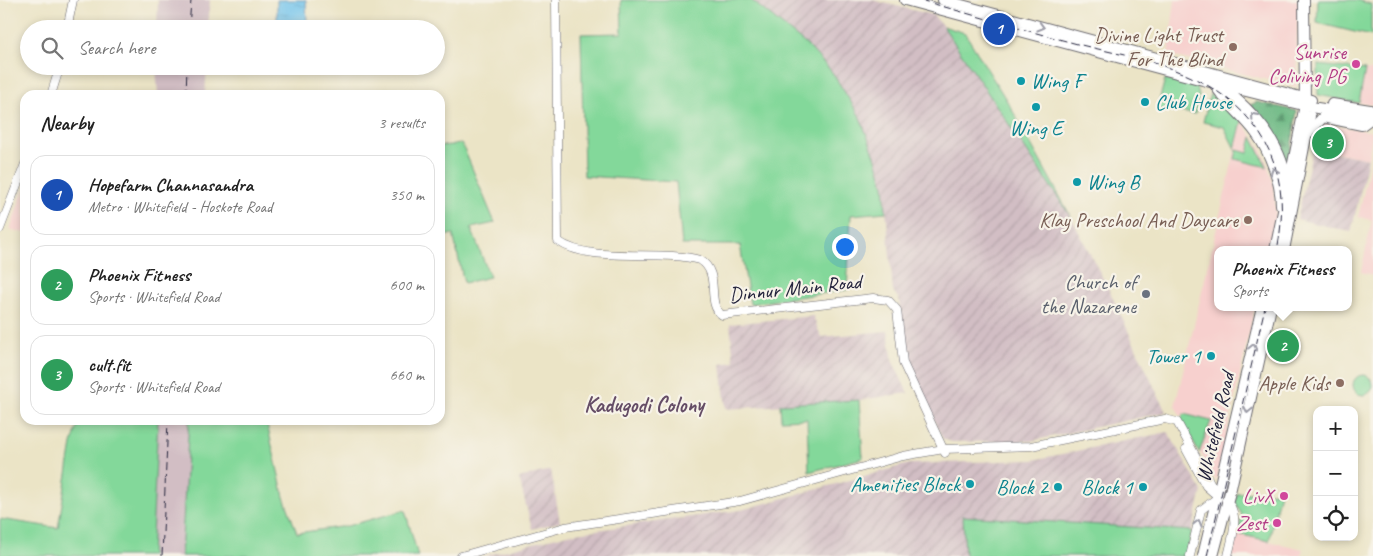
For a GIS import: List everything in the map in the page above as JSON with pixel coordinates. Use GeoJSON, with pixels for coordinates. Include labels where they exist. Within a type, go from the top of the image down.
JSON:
{"type":"FeatureCollection","features":[{"type":"Feature","properties":{"kind":"main road"},"geometry":{"type":"LineString","coordinates":[[905,0],[1216,84],[1373,117]]}},
{"type":"Feature","properties":{"kind":"main road"},"geometry":{"type":"LineString","coordinates":[[943,0],[1308,102],[1373,110]]}},
{"type":"Feature","properties":{"kind":"main road"},"geometry":{"type":"LineString","coordinates":[[1276,246],[1308,102],[1303,44],[1304,0]]}},
{"type":"Feature","properties":{"kind":"main road"},"geometry":{"type":"LineString","coordinates":[[1285,246],[1307,135],[1310,0]]}},
{"type":"Feature","properties":{"kind":"main road"},"geometry":{"type":"LineString","coordinates":[[1216,84],[1250,111],[1268,133],[1285,170],[1288,191]]}},
{"type":"Feature","properties":{"kind":"main road"},"geometry":{"type":"LineString","coordinates":[[1216,84],[1222,98],[1257,134],[1264,147],[1276,174],[1281,196],[1282,218]]}},
{"type":"Feature","properties":{"kind":"main road"},"geometry":{"type":"LineString","coordinates":[[1307,135],[1322,117],[1362,125],[1373,117]]}},
{"type":"Feature","properties":{"kind":"main road","name":"Whitefield Road"},"geometry":{"type":"LineString","coordinates":[[1213,556],[1261,311]]}},
{"type":"Feature","properties":{"kind":"main road","name":"Whitefield Road"},"geometry":{"type":"LineString","coordinates":[[1203,556],[1223,499],[1270,311]]}},
{"type":"Feature","properties":{"kind":"street"},"geometry":{"type":"LineString","coordinates":[[69,20],[73,0]]}},
{"type":"Feature","properties":{"kind":"street","name":"Dinnur Main Road"},"geometry":{"type":"LineString","coordinates":[[556,0],[558,241],[567,248],[587,251],[700,260],[710,271],[716,310],[722,315],[873,298],[888,300],[897,310],[903,363],[942,451]]}},
{"type":"Feature","properties":{"kind":"street"},"geometry":{"type":"LineString","coordinates":[[53,90],[57,75]]}},
{"type":"Feature","properties":{"kind":"street"},"geometry":{"type":"LineString","coordinates":[[0,229],[20,177]]}},
{"type":"Feature","properties":{"kind":"street"},"geometry":{"type":"LineString","coordinates":[[461,556],[565,527],[664,514],[740,501],[903,456],[942,451],[1032,450],[1169,423],[1175,428],[1206,486],[1223,499],[1235,521],[1228,556]]}},
{"type":"Feature","properties":{"kind":"street"},"geometry":{"type":"LineString","coordinates":[[1190,556],[1201,510],[1223,499]]}},
{"type":"Feature","properties":{"kind":"shaded area"},"geometry":{"type":"Polygon","coordinates":[[[158,0],[210,0],[209,20],[157,20],[158,0]]]}},
{"type":"Feature","properties":{"kind":"shaded area"},"geometry":{"type":"Polygon","coordinates":[[[751,0],[872,0],[933,15],[943,26],[965,33],[1010,106],[1071,217],[1109,290],[1166,412],[1031,441],[952,442],[943,439],[905,359],[899,299],[893,291],[884,185],[859,115],[832,72],[808,46],[751,0]]]}},
{"type":"Feature","properties":{"kind":"shaded area","name":"Divine Light Trust For The Blind"},"geometry":{"type":"Polygon","coordinates":[[[1175,0],[1298,0],[1296,87],[1168,55],[1175,0]]]}},
{"type":"Feature","properties":{"kind":"shaded area"},"geometry":{"type":"Polygon","coordinates":[[[1365,70],[1373,71],[1373,105],[1359,103],[1365,70]]]}},
{"type":"Feature","properties":{"kind":"shaded area"},"geometry":{"type":"Polygon","coordinates":[[[157,75],[206,75],[205,90],[158,90],[157,75]]]}},
{"type":"Feature","properties":{"kind":"shaded area"},"geometry":{"type":"Polygon","coordinates":[[[1242,121],[1262,150],[1268,166],[1274,185],[1276,216],[1269,246],[1214,246],[1214,311],[1254,311],[1216,481],[1175,406],[1242,121]]]}},
{"type":"Feature","properties":{"kind":"shaded area"},"geometry":{"type":"Polygon","coordinates":[[[1324,123],[1373,132],[1368,159],[1313,147],[1316,136],[1324,123]]]}},
{"type":"Feature","properties":{"kind":"shaded area"},"geometry":{"type":"Polygon","coordinates":[[[1313,148],[1368,159],[1351,232],[1297,219],[1313,148]]]}},
{"type":"Feature","properties":{"kind":"shaded area"},"geometry":{"type":"Polygon","coordinates":[[[1373,151],[1373,275],[1361,272],[1372,220],[1358,217],[1373,151]]]}},
{"type":"Feature","properties":{"kind":"shaded area"},"geometry":{"type":"Polygon","coordinates":[[[20,200],[20,232],[10,230],[20,200]]]}},
{"type":"Feature","properties":{"kind":"shaded area"},"geometry":{"type":"Polygon","coordinates":[[[813,316],[821,337],[888,331],[893,362],[908,393],[859,400],[726,409],[721,364],[734,362],[730,324],[813,316]]]}},
{"type":"Feature","properties":{"kind":"shaded area"},"geometry":{"type":"Polygon","coordinates":[[[158,425],[189,425],[181,556],[151,556],[158,425]]]}},
{"type":"Feature","properties":{"kind":"shaded area"},"geometry":{"type":"Polygon","coordinates":[[[1168,432],[1202,491],[1192,531],[963,516],[965,556],[484,556],[568,534],[741,510],[909,464],[1033,460],[1168,432]]]}},
{"type":"Feature","properties":{"kind":"shaded area"},"geometry":{"type":"Polygon","coordinates":[[[551,470],[560,522],[532,529],[519,478],[551,470]]]}},
{"type":"Feature","properties":{"kind":"shaded area"},"geometry":{"type":"Polygon","coordinates":[[[1238,534],[1303,549],[1301,556],[1232,556],[1238,534]]]}},
{"type":"Feature","properties":{"kind":"green space"},"geometry":{"type":"Polygon","coordinates":[[[621,0],[751,0],[808,46],[832,72],[859,115],[875,156],[884,185],[886,212],[851,215],[847,290],[750,304],[740,245],[682,245],[676,182],[584,176],[581,34],[622,33],[621,0]]]}},
{"type":"Feature","properties":{"kind":"green space"},"geometry":{"type":"Polygon","coordinates":[[[1318,0],[1356,0],[1371,4],[1371,36],[1317,23],[1318,0]]]}},
{"type":"Feature","properties":{"kind":"green space"},"geometry":{"type":"Polygon","coordinates":[[[943,26],[965,33],[1010,106],[1071,217],[943,26]]]}},
{"type":"Feature","properties":{"kind":"green space"},"geometry":{"type":"Polygon","coordinates":[[[1318,65],[1365,70],[1359,103],[1318,95],[1318,65]]]}},
{"type":"Feature","properties":{"kind":"green space"},"geometry":{"type":"Polygon","coordinates":[[[1165,79],[1197,88],[1199,96],[1195,114],[1157,109],[1165,79]]]}},
{"type":"Feature","properties":{"kind":"green space"},"geometry":{"type":"Polygon","coordinates":[[[1210,94],[1242,121],[1235,149],[1224,127],[1203,122],[1210,94]]]}},
{"type":"Feature","properties":{"kind":"green space"},"geometry":{"type":"Polygon","coordinates":[[[1257,102],[1297,111],[1288,167],[1270,131],[1250,105],[1257,102]]]}},
{"type":"Feature","properties":{"kind":"green space"},"geometry":{"type":"Polygon","coordinates":[[[1252,137],[1267,167],[1235,159],[1237,150],[1248,153],[1252,137]]]}},
{"type":"Feature","properties":{"kind":"green space"},"geometry":{"type":"Polygon","coordinates":[[[462,144],[495,223],[471,228],[490,277],[464,283],[453,234],[445,236],[445,146],[462,144]]]}},
{"type":"Feature","properties":{"kind":"green space"},"geometry":{"type":"Polygon","coordinates":[[[1363,375],[1370,378],[1373,385],[1370,392],[1363,395],[1356,392],[1353,385],[1356,378],[1363,375]]]}},
{"type":"Feature","properties":{"kind":"green space"},"geometry":{"type":"Polygon","coordinates":[[[859,400],[863,458],[809,472],[807,419],[781,420],[780,404],[859,400]]]}},
{"type":"Feature","properties":{"kind":"green space"},"geometry":{"type":"Polygon","coordinates":[[[1184,414],[1211,421],[1199,453],[1181,419],[1184,414]]]}},
{"type":"Feature","properties":{"kind":"green space"},"geometry":{"type":"Polygon","coordinates":[[[78,425],[158,425],[151,556],[0,556],[0,519],[58,528],[72,444],[78,425]]]}},
{"type":"Feature","properties":{"kind":"green space"},"geometry":{"type":"Polygon","coordinates":[[[189,425],[267,425],[284,497],[297,533],[347,526],[405,510],[418,556],[181,556],[189,425]]]}},
{"type":"Feature","properties":{"kind":"green space"},"geometry":{"type":"Polygon","coordinates":[[[1280,492],[1269,541],[1238,534],[1242,515],[1235,502],[1237,493],[1280,492]]]}},
{"type":"Feature","properties":{"kind":"green space"},"geometry":{"type":"Polygon","coordinates":[[[963,516],[1192,531],[1186,556],[965,556],[963,516]]]}},
{"type":"Feature","properties":{"kind":"water"},"geometry":{"type":"Polygon","coordinates":[[[277,0],[306,0],[307,20],[277,19],[277,0]]]}},
{"type":"Feature","properties":{"kind":"railway"},"geometry":{"type":"LineString","coordinates":[[190,20],[191,0]]}},
{"type":"Feature","properties":{"kind":"railway"},"geometry":{"type":"LineString","coordinates":[[920,0],[1051,37],[1157,64],[1199,80],[1224,96],[1245,115],[1262,136],[1273,161],[1280,188],[1281,218],[1278,246]]}},
{"type":"Feature","properties":{"kind":"railway"},"geometry":{"type":"LineString","coordinates":[[186,90],[187,75]]}},
{"type":"Feature","properties":{"kind":"railway"},"geometry":{"type":"LineString","coordinates":[[1207,556],[1264,311]]}},
{"type":"Feature","properties":{"kind":"railway"},"geometry":{"type":"LineString","coordinates":[[162,556],[168,425]]}},
{"type":"Feature","properties":{"kind":"place","name":"Hopefarm Channasandra"},"geometry":{"type":"Point","coordinates":[999,29]}},
{"type":"Feature","properties":{"kind":"place","name":"Divine Light Trust For The Blind"},"geometry":{"type":"Point","coordinates":[1233,47]}},
{"type":"Feature","properties":{"kind":"place","name":"Sunrise Coliving PG"},"geometry":{"type":"Point","coordinates":[1356,64]}},
{"type":"Feature","properties":{"kind":"place","name":"Wing F"},"geometry":{"type":"Point","coordinates":[1021,81]}},
{"type":"Feature","properties":{"kind":"place","name":"Club House"},"geometry":{"type":"Point","coordinates":[1145,102]}},
{"type":"Feature","properties":{"kind":"place","name":"Wing E"},"geometry":{"type":"Point","coordinates":[1036,107]}},
{"type":"Feature","properties":{"kind":"place","name":"cult.fit"},"geometry":{"type":"Point","coordinates":[1328,143]}},
{"type":"Feature","properties":{"kind":"place","name":"Wing B"},"geometry":{"type":"Point","coordinates":[1077,182]}},
{"type":"Feature","properties":{"kind":"place","name":"Klay Preschool And Daycare"},"geometry":{"type":"Point","coordinates":[1248,220]}},
{"type":"Feature","properties":{"kind":"place","name":"Church of the Nazarene"},"geometry":{"type":"Point","coordinates":[1146,294]}},
{"type":"Feature","properties":{"kind":"place","name":"Phoenix Fitness"},"geometry":{"type":"Point","coordinates":[1283,346]}},
{"type":"Feature","properties":{"kind":"place","name":"Tower 1"},"geometry":{"type":"Point","coordinates":[1211,356]}},
{"type":"Feature","properties":{"kind":"place","name":"Apple Kids"},"geometry":{"type":"Point","coordinates":[1340,383]}},
{"type":"Feature","properties":{"kind":"place","name":"Amenities Block"},"geometry":{"type":"Point","coordinates":[970,484]}},
{"type":"Feature","properties":{"kind":"place","name":"Block 2"},"geometry":{"type":"Point","coordinates":[1058,487]}},
{"type":"Feature","properties":{"kind":"place","name":"Block 1"},"geometry":{"type":"Point","coordinates":[1143,487]}},
{"type":"Feature","properties":{"kind":"place","name":"LivX"},"geometry":{"type":"Point","coordinates":[1284,496]}},
{"type":"Feature","properties":{"kind":"place","name":"Zest"},"geometry":{"type":"Point","coordinates":[1277,523]}},
{"type":"Feature","properties":{"kind":"district","name":"Kadugodi Colony"},"geometry":{"type":"Point","coordinates":[644,405]}}]}
